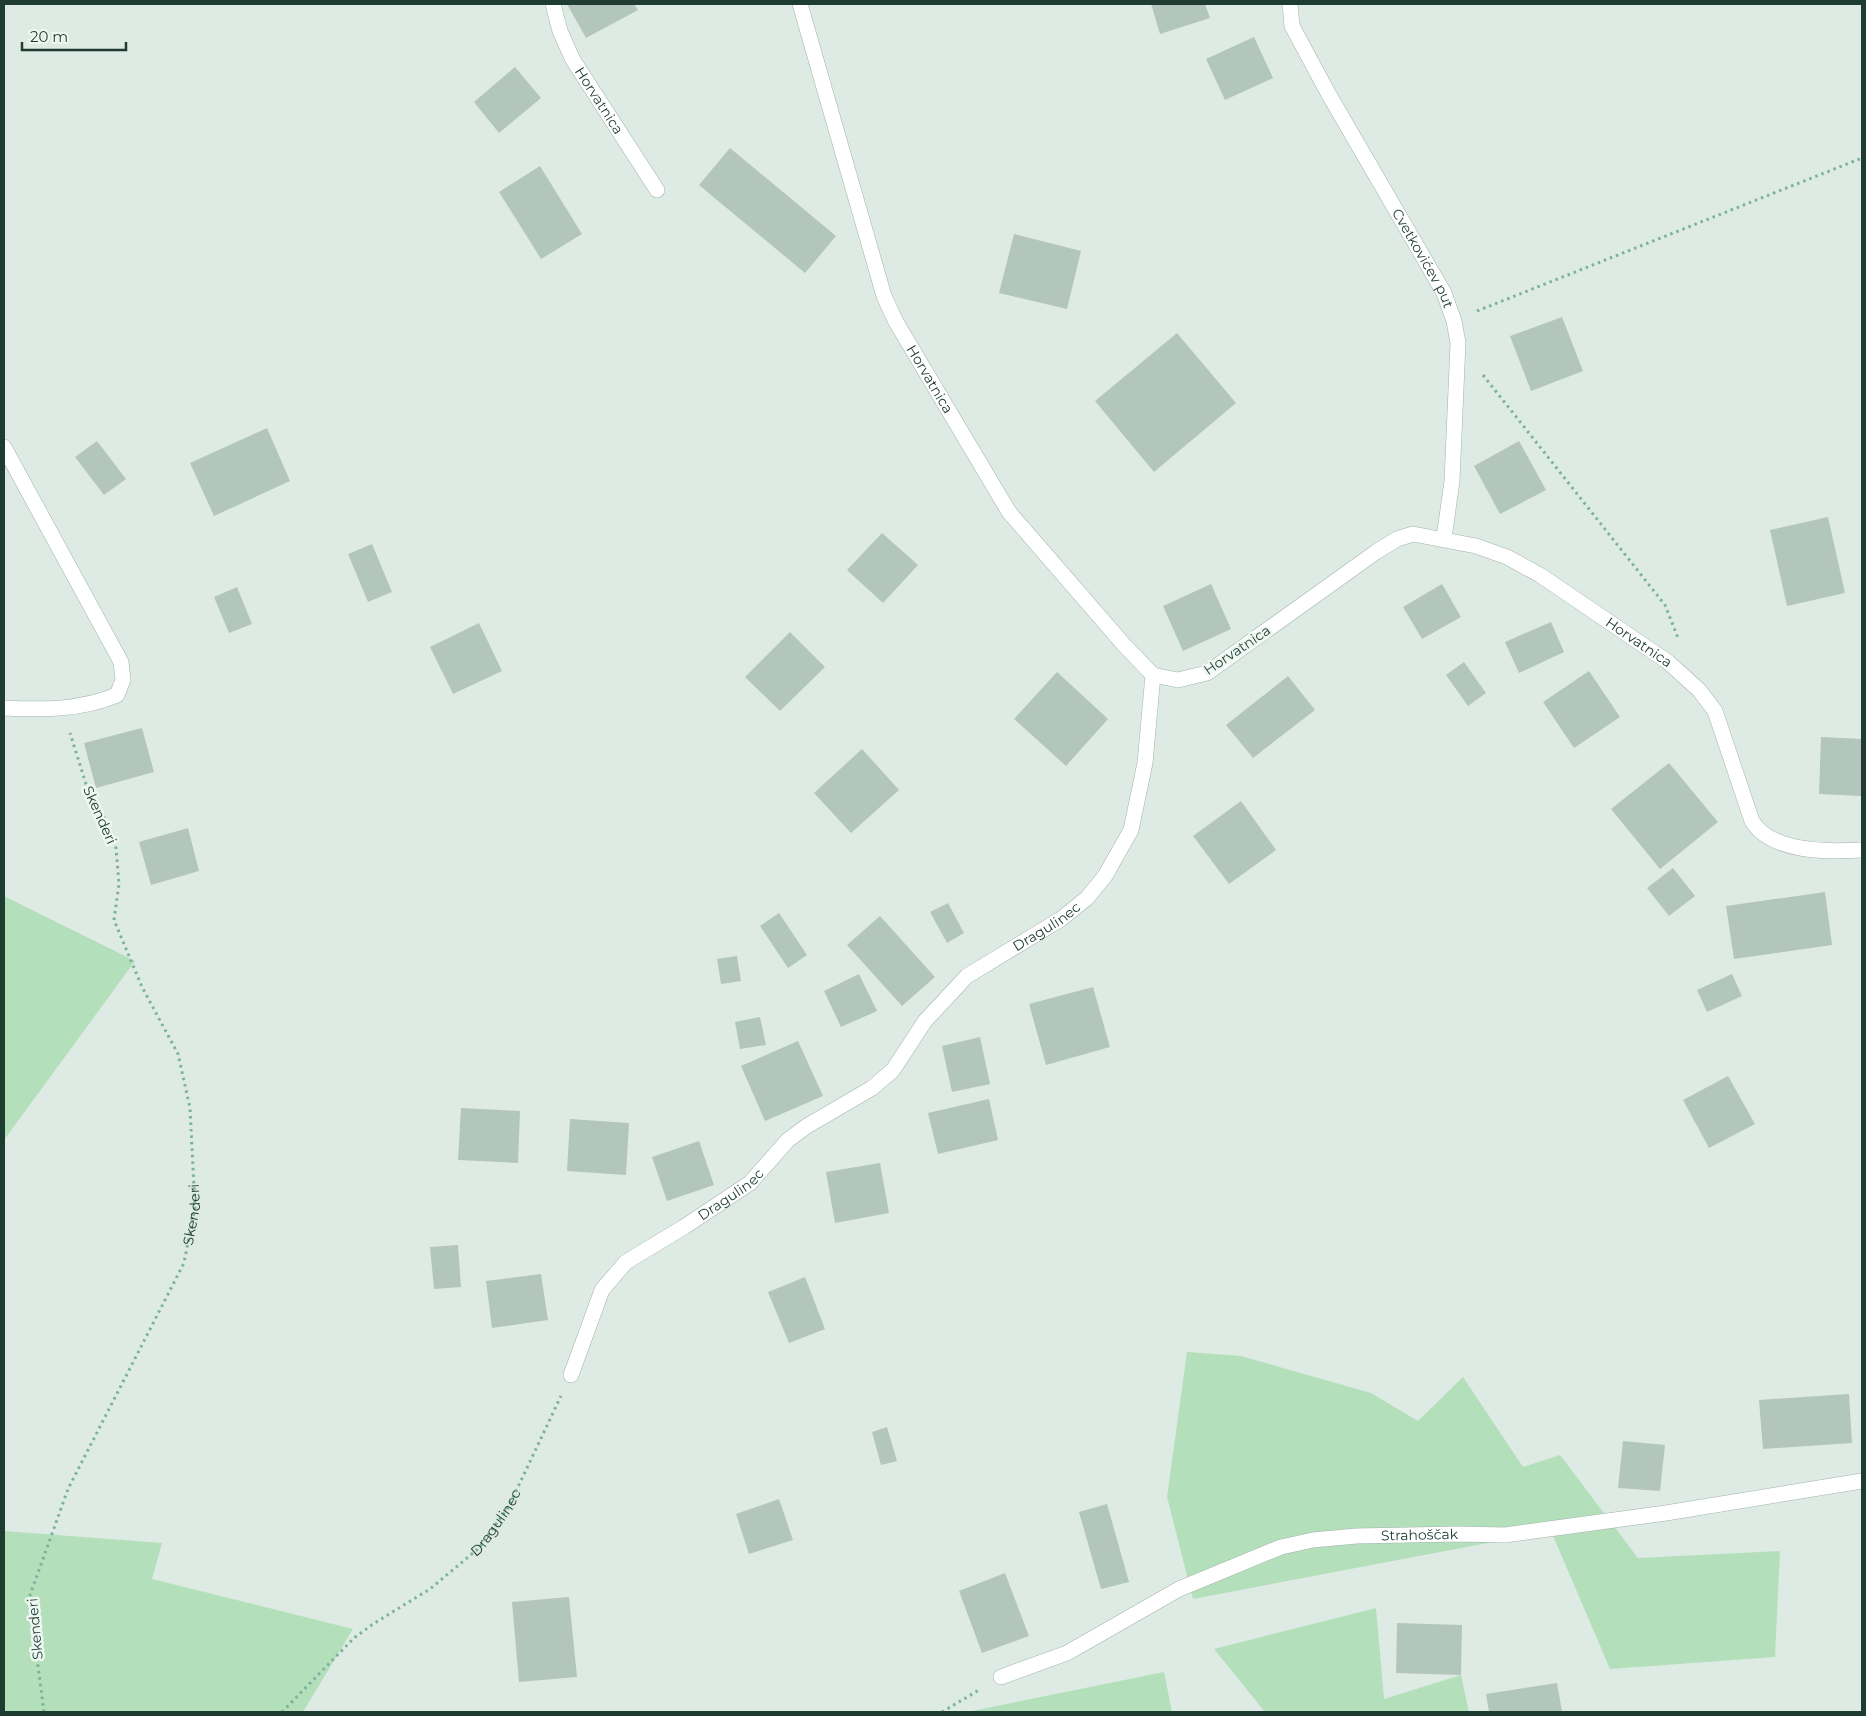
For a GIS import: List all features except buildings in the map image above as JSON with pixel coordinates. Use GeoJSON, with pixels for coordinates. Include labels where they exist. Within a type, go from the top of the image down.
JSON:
{"type":"FeatureCollection","features":[{"type":"Feature","properties":{"kind":"street","name":"Horvatnica"},"geometry":{"type":"LineString","coordinates":[[553,4],[560,31],[573,60],[657,190]]}},
{"type":"Feature","properties":{"kind":"street","name":"Horvatnica"},"geometry":{"type":"LineString","coordinates":[[800,4],[884,296],[896,322],[1009,512],[1125,646],[1153,675],[1178,680],[1207,673],[1397,539],[1413,534],[1444,538],[1492,552],[1540,574],[1668,662],[1699,690],[1715,711],[1752,821],[1757,830],[1768,837],[1812,850],[1862,850]]}},
{"type":"Feature","properties":{"kind":"street","name":"Cvetkovićev put"},"geometry":{"type":"LineString","coordinates":[[1290,4],[1292,26],[1328,93],[1444,293],[1454,321],[1458,343],[1452,481],[1444,538]]}},
{"type":"Feature","properties":{"kind":"street"},"geometry":{"type":"LineString","coordinates":[[4,447],[121,662],[123,680],[117,695],[95,704],[42,710],[4,708]]}},
{"type":"Feature","properties":{"kind":"street","name":"Dragulinec"},"geometry":{"type":"LineString","coordinates":[[571,1375],[602,1290],[626,1262],[684,1227],[750,1183],[788,1140],[807,1126],[872,1088],[893,1070],[925,1021],[967,976],[1061,919],[1087,898],[1105,876],[1132,830],[1145,763],[1153,675]]}},
{"type":"Feature","properties":{"kind":"street","name":"Strahoščak"},"geometry":{"type":"LineString","coordinates":[[1001,1677],[1066,1653],[1179,1589],[1280,1546],[1313,1540],[1356,1536],[1504,1535],[1666,1513],[1862,1481]]}},
{"type":"Feature","properties":{"kind":"path"},"geometry":{"type":"LineString","coordinates":[[1454,321],[1862,158]]}},
{"type":"Feature","properties":{"kind":"path"},"geometry":{"type":"LineString","coordinates":[[1458,343],[1665,605],[1679,639]]}},
{"type":"Feature","properties":{"kind":"path","name":"Skenderi"},"geometry":{"type":"LineString","coordinates":[[44,1712],[29,1598],[68,1489],[184,1263],[195,1207],[190,1108],[178,1054],[142,987],[114,920],[119,884],[116,848],[106,819],[86,784],[73,746],[65,708]]}},
{"type":"Feature","properties":{"kind":"path","name":"Dragulinec"},"geometry":{"type":"LineString","coordinates":[[282,1712],[354,1638],[430,1589],[479,1548],[509,1506],[571,1375]]}},
{"type":"Feature","properties":{"kind":"path"},"geometry":{"type":"LineString","coordinates":[[942,1712],[1001,1677]]}},
{"type":"Feature","properties":{"kind":"green space"},"geometry":{"type":"Polygon","coordinates":[[[4,896],[135,961],[4,1140],[4,896]]]}},
{"type":"Feature","properties":{"kind":"green space"},"geometry":{"type":"Polygon","coordinates":[[[1187,1352],[1241,1356],[1371,1393],[1418,1421],[1463,1377],[1523,1467],[1560,1455],[1638,1558],[1780,1551],[1775,1657],[1610,1669],[1551,1531],[1193,1599],[1167,1497],[1187,1352]]]}},
{"type":"Feature","properties":{"kind":"green space"},"geometry":{"type":"Polygon","coordinates":[[[4,1531],[162,1543],[152,1579],[353,1629],[303,1712],[4,1712],[4,1531]]]}},
{"type":"Feature","properties":{"kind":"green space"},"geometry":{"type":"Polygon","coordinates":[[[1376,1608],[1384,1699],[1461,1675],[1469,1712],[1265,1712],[1214,1649],[1376,1608]]]}},
{"type":"Feature","properties":{"kind":"green space"},"geometry":{"type":"Polygon","coordinates":[[[1164,1672],[1172,1712],[967,1712],[1164,1672]]]}}]}
